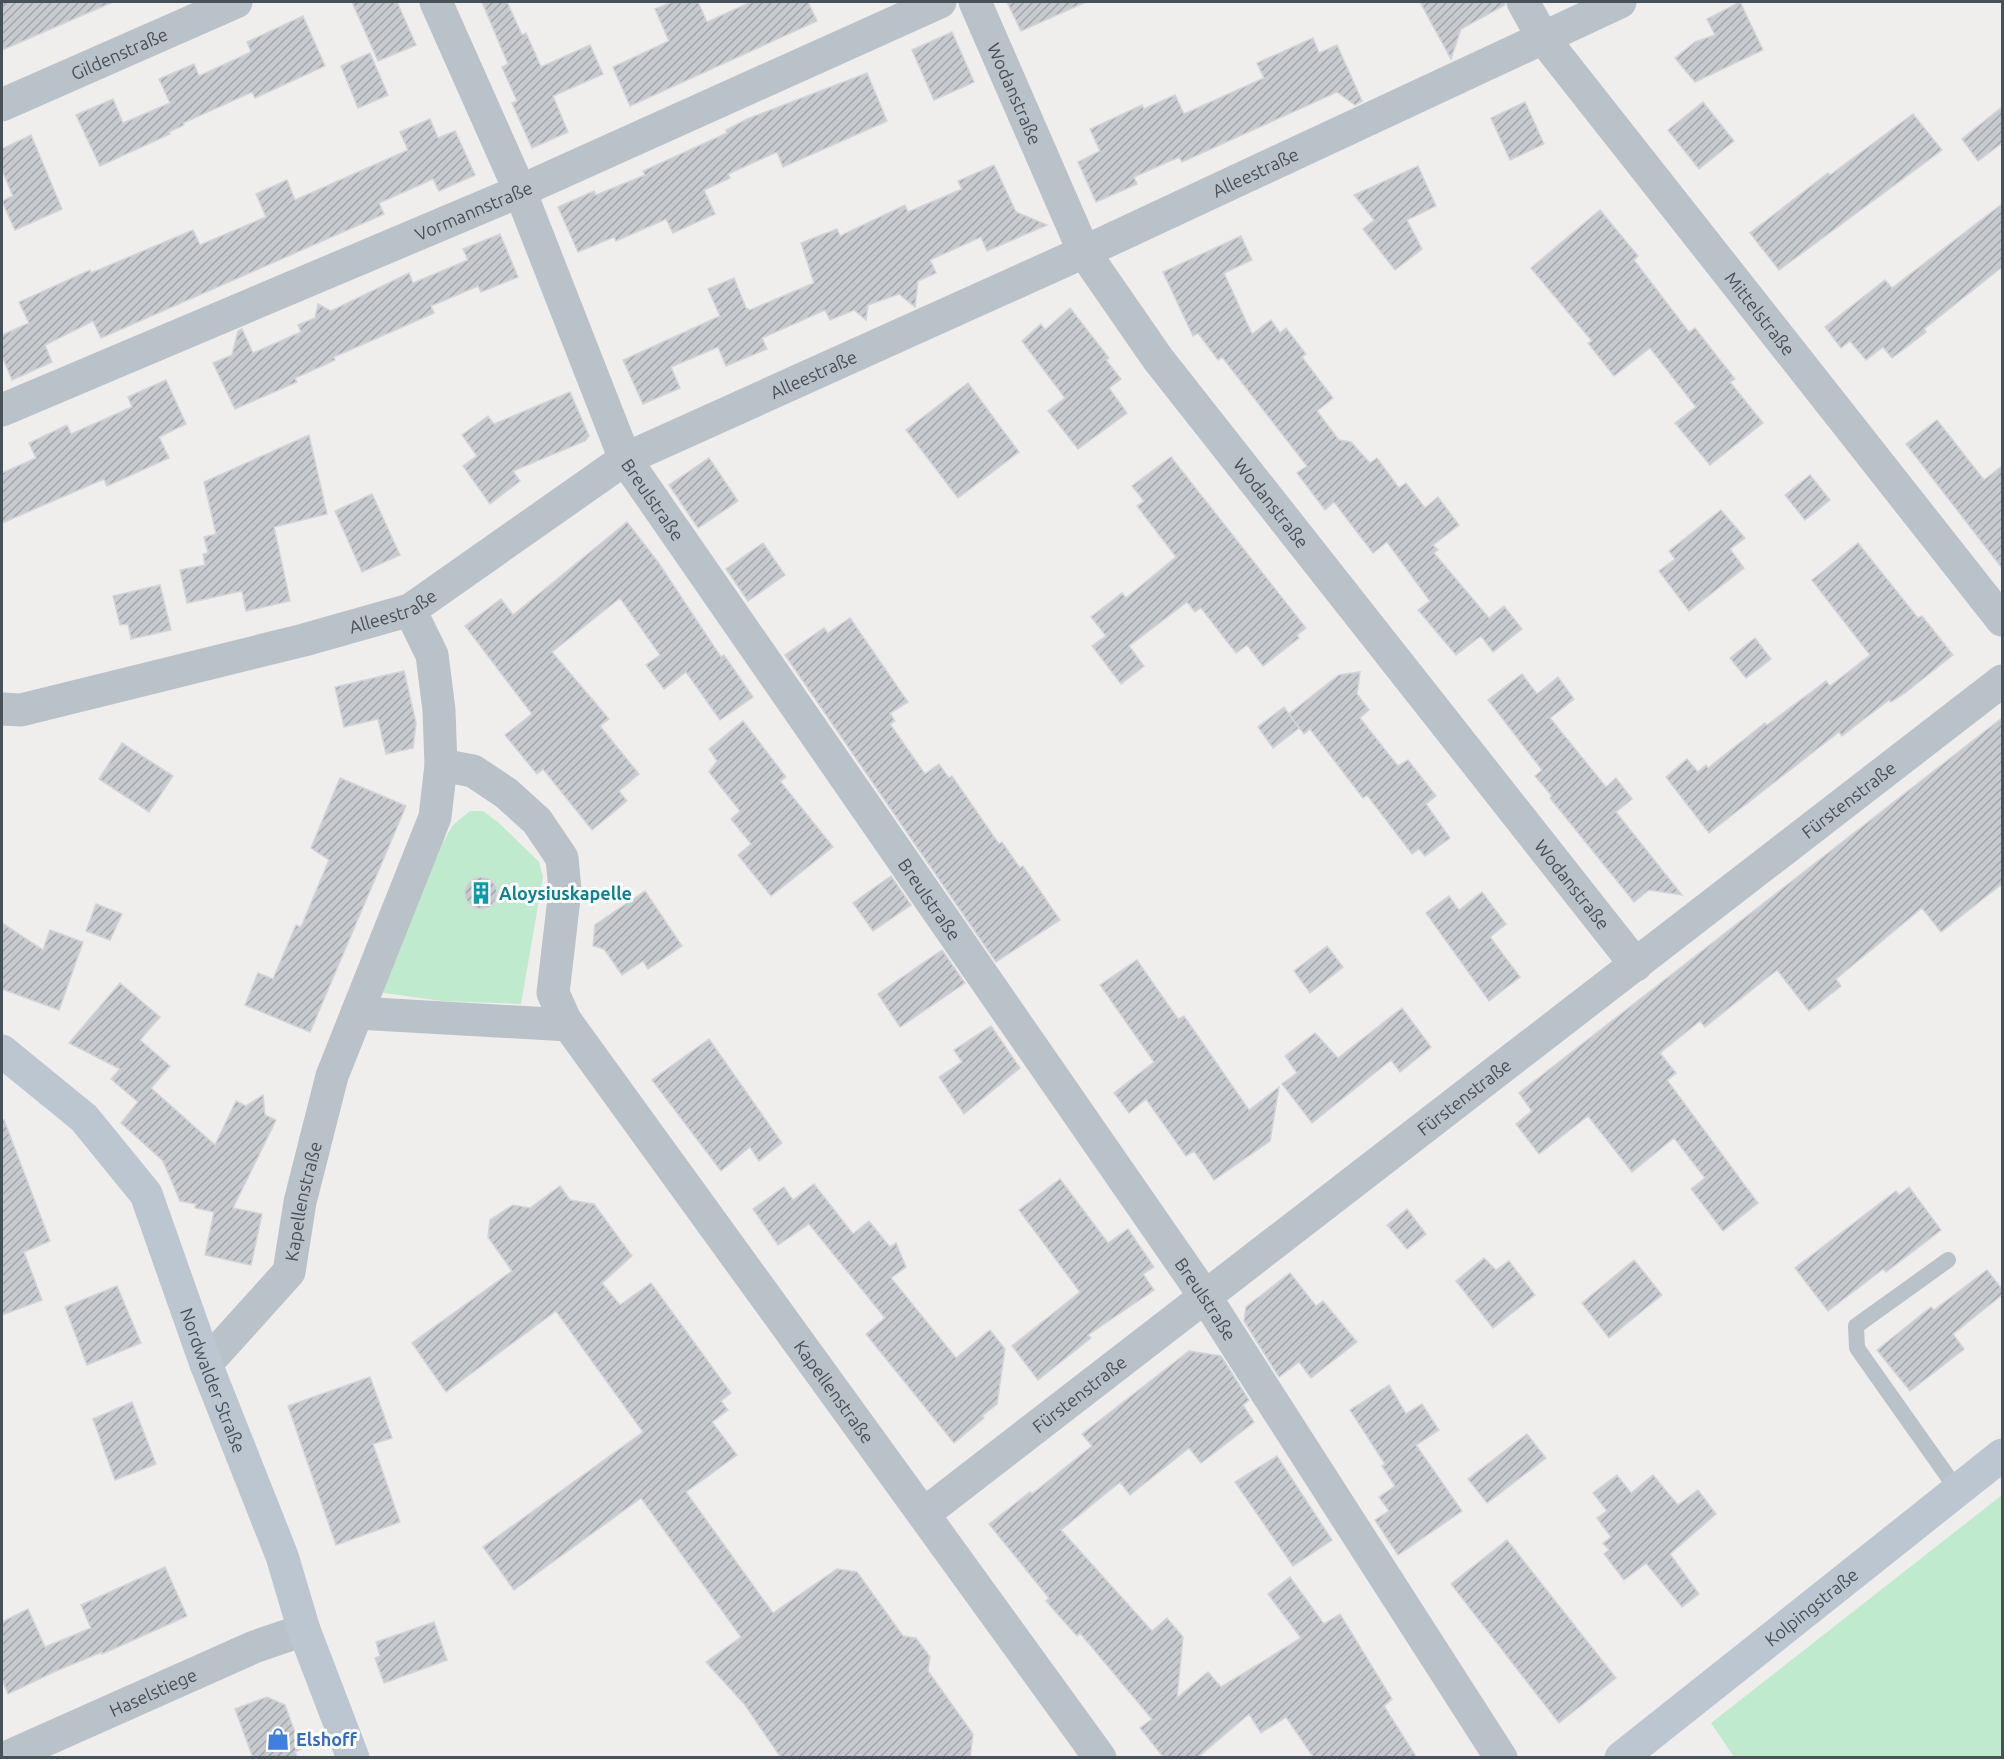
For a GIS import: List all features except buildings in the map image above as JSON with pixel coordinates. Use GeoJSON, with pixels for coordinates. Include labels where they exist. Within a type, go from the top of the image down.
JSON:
{"type":"FeatureCollection","features":[{"type":"Feature","properties":{"kind":"street","name":"Gildenstraße"},"geometry":{"type":"LineString","coordinates":[[2,105],[236,2]]}},
{"type":"Feature","properties":{"kind":"street","name":"Breulstraße"},"geometry":{"type":"LineString","coordinates":[[436,2],[520,191],[625,459],[1206,1298],[1501,1758]]}},
{"type":"Feature","properties":{"kind":"street","name":"Vormannstraße"},"geometry":{"type":"LineString","coordinates":[[2,410],[520,191],[940,2]]}},
{"type":"Feature","properties":{"kind":"street","name":"Wodanstraße"},"geometry":{"type":"LineString","coordinates":[[975,2],[1084,252],[1158,358],[1636,965]]}},
{"type":"Feature","properties":{"kind":"street","name":"Mittelstraße"},"geometry":{"type":"LineString","coordinates":[[1523,2],[1543,38],[2002,620]]}},
{"type":"Feature","properties":{"kind":"street","name":"Alleestraße"},"geometry":{"type":"LineString","coordinates":[[2,709],[21,710],[304,640],[410,610],[625,459],[1084,252],[1620,2]]}},
{"type":"Feature","properties":{"kind":"street","name":"Kapellenstraße"},"geometry":{"type":"LineString","coordinates":[[206,1364],[289,1272],[300,1202],[332,1076],[435,818],[441,765],[439,710],[432,655],[410,610]]}},
{"type":"Feature","properties":{"kind":"street","name":"Fürstenstraße"},"geometry":{"type":"LineString","coordinates":[[925,1513],[2002,681]]}},
{"type":"Feature","properties":{"kind":"street","name":"Kapellenstraße"},"geometry":{"type":"LineString","coordinates":[[441,765],[473,771],[506,793],[537,821],[562,858],[565,890],[553,993],[568,1025],[925,1513],[1100,1758]]}},
{"type":"Feature","properties":{"kind":"street"},"geometry":{"type":"LineString","coordinates":[[357,1013],[568,1025]]}},
{"type":"Feature","properties":{"kind":"street","name":"Nordwalder Straße"},"geometry":{"type":"LineString","coordinates":[[2,1051],[84,1118],[146,1194],[206,1364],[282,1556],[304,1630],[353,1758]]}},
{"type":"Feature","properties":{"kind":"street","name":"Kolpingstraße"},"geometry":{"type":"LineString","coordinates":[[1621,1758],[2002,1455]]}},
{"type":"Feature","properties":{"kind":"street","name":"Haselstiege"},"geometry":{"type":"LineString","coordinates":[[5,1758],[254,1647],[304,1630]]}},
{"type":"Feature","properties":{"kind":"lane"},"geometry":{"type":"LineString","coordinates":[[1948,1260],[1856,1326],[1857,1348],[1958,1491]]}},
{"type":"Feature","properties":{"kind":"green space"},"geometry":{"type":"Polygon","coordinates":[[[470,811],[483,811],[499,823],[539,862],[543,877],[521,1004],[442,1001],[377,992],[429,866],[453,825],[470,811]]]}},
{"type":"Feature","properties":{"kind":"green space"},"geometry":{"type":"Polygon","coordinates":[[[2002,1495],[2002,1757],[1734,1757],[1711,1723],[2002,1495]]]}},
{"type":"Feature","properties":{"kind":"place","name":"Aloysiuskapelle"},"geometry":{"type":"Point","coordinates":[481,893]}},
{"type":"Feature","properties":{"kind":"place","name":"Elshoff"},"geometry":{"type":"Point","coordinates":[278,1739]}}]}
